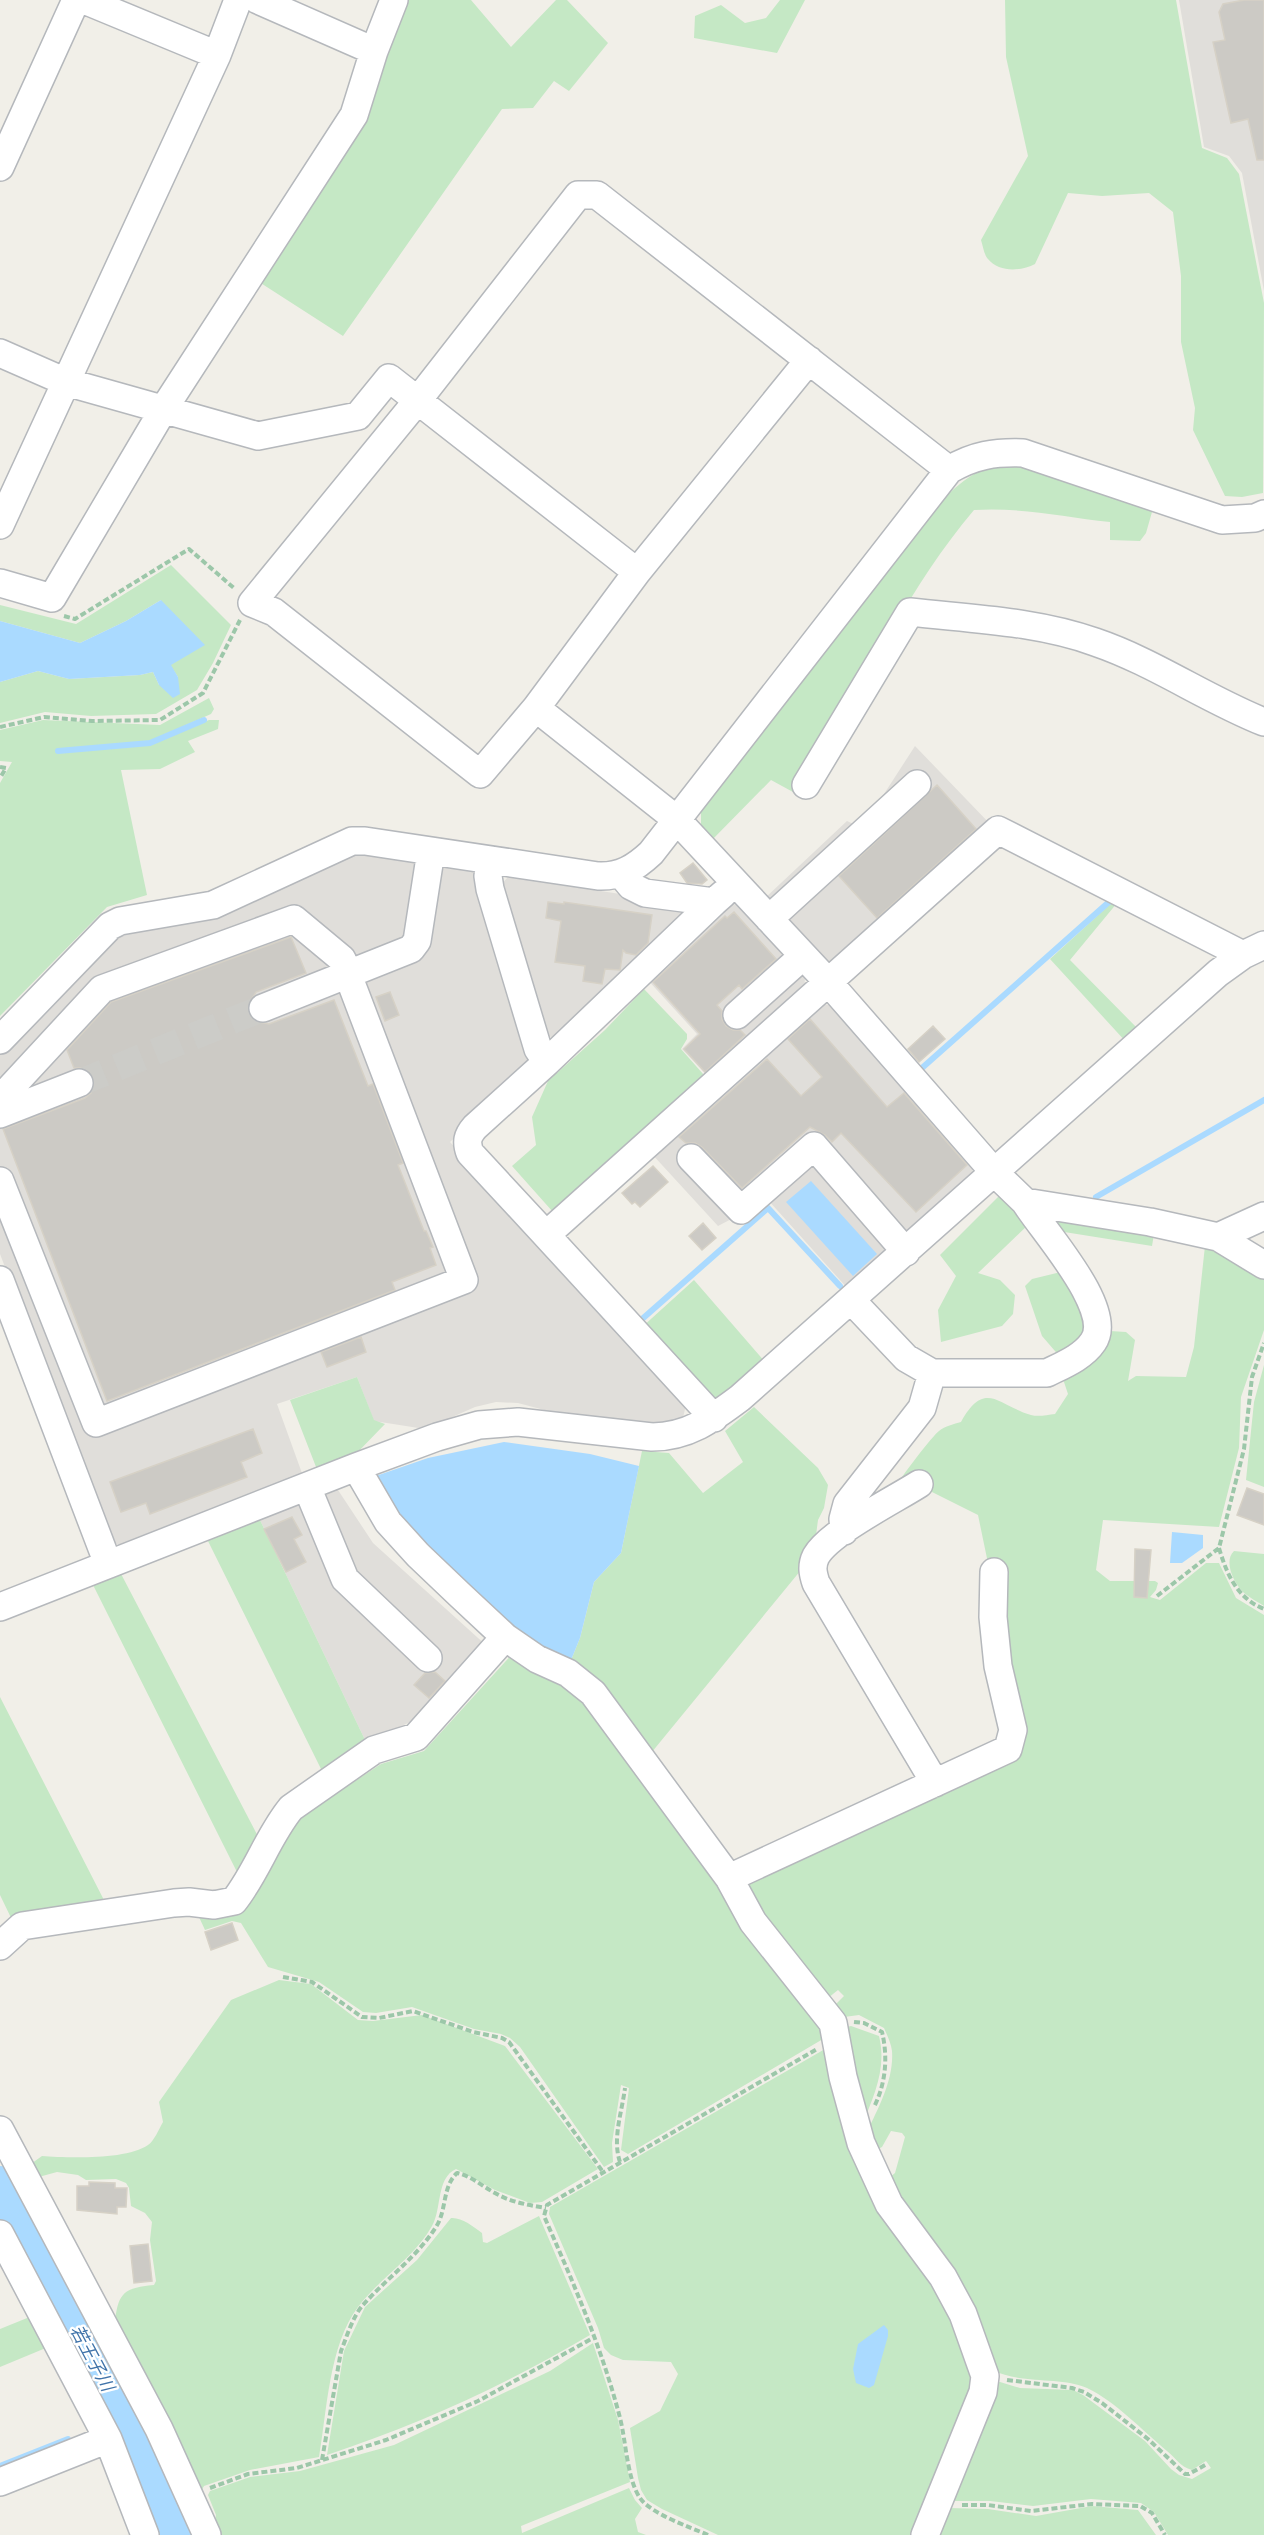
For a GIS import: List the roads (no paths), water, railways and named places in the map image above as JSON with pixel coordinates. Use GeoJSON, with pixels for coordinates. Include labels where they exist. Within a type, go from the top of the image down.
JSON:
{"type":"FeatureCollection","features":[{"type":"Feature","properties":{"kind":"street"},"geometry":{"type":"LineString","coordinates":[[0,168],[11,116],[76,0]]}},
{"type":"Feature","properties":{"kind":"street"},"geometry":{"type":"LineString","coordinates":[[84,0],[217,55]]}},
{"type":"Feature","properties":{"kind":"street"},"geometry":{"type":"LineString","coordinates":[[0,525],[217,55],[238,0]]}},
{"type":"Feature","properties":{"kind":"street"},"geometry":{"type":"LineString","coordinates":[[258,0],[374,51]]}},
{"type":"Feature","properties":{"kind":"street"},"geometry":{"type":"LineString","coordinates":[[0,583],[52,598],[163,410],[354,115],[374,51],[394,0]]}},
{"type":"Feature","properties":{"kind":"street"},"geometry":{"type":"LineString","coordinates":[[809,360],[637,573],[536,708],[480,774],[274,612],[252,603],[418,400],[578,195],[597,195],[809,360],[949,470]]}},
{"type":"Feature","properties":{"kind":"street"},"geometry":{"type":"LineString","coordinates":[[0,353],[66,382],[258,436],[358,416],[390,378],[637,573]]}},
{"type":"Feature","properties":{"kind":"street"},"geometry":{"type":"LineString","coordinates":[[0,1040],[110,926],[120,921],[213,905],[352,841],[365,841],[598,876],[621,874],[639,864],[651,853],[949,470],[968,459],[996,452],[1023,453],[1222,520],[1255,518],[1264,514]]}},
{"type":"Feature","properties":{"kind":"street"},"geometry":{"type":"LineString","coordinates":[[806,785],[910,612],[1035,626],[1077,636],[1152,666],[1264,722]]}},
{"type":"Feature","properties":{"kind":"street"},"geometry":{"type":"LineString","coordinates":[[536,708],[676,819],[829,983],[994,1173],[1025,1202],[1062,1252],[1087,1294],[1099,1325],[1095,1341],[1083,1352],[1047,1373],[932,1373],[906,1358],[852,1301]]}},
{"type":"Feature","properties":{"kind":"street"},"geometry":{"type":"LineString","coordinates":[[768,919],[917,784]]}},
{"type":"Feature","properties":{"kind":"street"},"geometry":{"type":"LineString","coordinates":[[546,1235],[998,830],[1253,950]]}},
{"type":"Feature","properties":{"kind":"street"},"geometry":{"type":"LineString","coordinates":[[263,1008],[411,949],[417,941],[431,851]]}},
{"type":"Feature","properties":{"kind":"street"},"geometry":{"type":"LineString","coordinates":[[491,860],[488,876],[490,889],[538,1049],[547,1062]]}},
{"type":"Feature","properties":{"kind":"street"},"geometry":{"type":"LineString","coordinates":[[621,874],[631,886],[645,893],[714,902]]}},
{"type":"Feature","properties":{"kind":"street"},"geometry":{"type":"LineString","coordinates":[[714,1418],[470,1153],[467,1145],[469,1134],[475,1127],[547,1062],[735,883]]}},
{"type":"Feature","properties":{"kind":"street"},"geometry":{"type":"LineString","coordinates":[[0,1099],[102,989],[294,919],[342,959],[464,1280],[96,1423],[0,1181]]}},
{"type":"Feature","properties":{"kind":"street"},"geometry":{"type":"LineString","coordinates":[[0,1607],[437,1437],[490,1424],[518,1422],[661,1437],[686,1432],[714,1418],[852,1301],[1218,973],[1253,950]]}},
{"type":"Feature","properties":{"kind":"street"},"geometry":{"type":"LineString","coordinates":[[737,1015],[803,956]]}},
{"type":"Feature","properties":{"kind":"street"},"geometry":{"type":"LineString","coordinates":[[0,1114],[79,1083]]}},
{"type":"Feature","properties":{"kind":"street"},"geometry":{"type":"LineString","coordinates":[[691,1158],[741,1210],[814,1146],[906,1252]]}},
{"type":"Feature","properties":{"kind":"street"},"geometry":{"type":"LineString","coordinates":[[1025,1202],[1150,1222],[1218,1237],[1264,1265]]}},
{"type":"Feature","properties":{"kind":"street"},"geometry":{"type":"LineString","coordinates":[[1218,1237],[1264,1216]]}},
{"type":"Feature","properties":{"kind":"street"},"geometry":{"type":"LineString","coordinates":[[0,1280],[108,1564]]}},
{"type":"Feature","properties":{"kind":"street"},"geometry":{"type":"LineString","coordinates":[[844,1531],[843,1519],[847,1504],[922,1408],[932,1373]]}},
{"type":"Feature","properties":{"kind":"street"},"geometry":{"type":"LineString","coordinates":[[356,1467],[388,1522],[418,1555],[506,1637],[537,1659],[568,1673],[593,1693],[729,1878],[753,1923],[834,2032],[843,2077],[859,2135],[889,2204],[943,2277],[963,2314],[985,2376],[982,2392],[925,2535]]}},
{"type":"Feature","properties":{"kind":"street"},"geometry":{"type":"LineString","coordinates":[[919,1484],[844,1531],[816,1556],[812,1571],[816,1583],[935,1783]]}},
{"type":"Feature","properties":{"kind":"street"},"geometry":{"type":"LineString","coordinates":[[307,1486],[345,1579],[428,1658]]}},
{"type":"Feature","properties":{"kind":"street"},"geometry":{"type":"LineString","coordinates":[[729,1878],[1008,1749],[1013,1730],[998,1666],[993,1617],[994,1572]]}},
{"type":"Feature","properties":{"kind":"street"},"geometry":{"type":"LineString","coordinates":[[0,1946],[22,1926],[174,1903],[214,1905],[234,1901],[247,1886],[283,1818],[291,1808],[374,1750],[416,1737],[506,1637]]}},
{"type":"Feature","properties":{"kind":"street"},"geometry":{"type":"LineString","coordinates":[[0,2130],[159,2429],[207,2535]]}},
{"type":"Feature","properties":{"kind":"street"},"geometry":{"type":"LineString","coordinates":[[0,2234],[108,2439],[145,2535]]}},
{"type":"Feature","properties":{"kind":"street"},"geometry":{"type":"LineString","coordinates":[[0,2482],[108,2439]]}},
{"type":"Feature","properties":{"kind":"water"},"geometry":{"type":"Polygon","coordinates":[[[161,600],[205,645],[171,665],[178,677],[180,694],[173,698],[159,685],[153,672],[140,675],[69,679],[38,671],[0,682],[0,621],[80,643],[126,621],[161,600]]]}},
{"type":"Feature","properties":{"kind":"water"},"geometry":{"type":"Polygon","coordinates":[[[811,1181],[877,1254],[853,1276],[786,1202],[811,1181]]]}},
{"type":"Feature","properties":{"kind":"water"},"geometry":{"type":"Polygon","coordinates":[[[504,1442],[590,1454],[639,1466],[621,1553],[594,1582],[580,1638],[569,1665],[526,1644],[404,1525],[370,1478],[428,1458],[504,1442]]]}},
{"type":"Feature","properties":{"kind":"water"},"geometry":{"type":"Polygon","coordinates":[[[1172,1532],[1203,1535],[1203,1548],[1182,1563],[1170,1563],[1172,1532]]]}},
{"type":"Feature","properties":{"kind":"water"},"geometry":{"type":"Polygon","coordinates":[[[884,2325],[888,2330],[888,2336],[874,2385],[869,2388],[856,2383],[853,2369],[858,2344],[884,2325]]]}},
{"type":"Feature","properties":{"kind":"waterway"},"geometry":{"type":"LineString","coordinates":[[58,751],[150,743],[204,720]]}},
{"type":"Feature","properties":{"kind":"waterway"},"geometry":{"type":"LineString","coordinates":[[922,1068],[1110,901]]}},
{"type":"Feature","properties":{"kind":"waterway"},"geometry":{"type":"LineString","coordinates":[[1096,1197],[1264,1100]]}},
{"type":"Feature","properties":{"kind":"waterway"},"geometry":{"type":"LineString","coordinates":[[641,1320],[768,1208],[840,1286]]}},
{"type":"Feature","properties":{"kind":"waterway","name":"若王子川"},"geometry":{"type":"LineString","coordinates":[[0,2184],[134,2439],[177,2535]]}},
{"type":"Feature","properties":{"kind":"waterway"},"geometry":{"type":"LineString","coordinates":[[112,2421],[123,2416]]}},
{"type":"Feature","properties":{"kind":"waterway"},"geometry":{"type":"LineString","coordinates":[[0,2466],[68,2439]]}},
{"type":"Feature","properties":{"kind":"tunnel"},"geometry":{"type":"LineString","coordinates":[[79,1083],[263,1008]]}}]}
